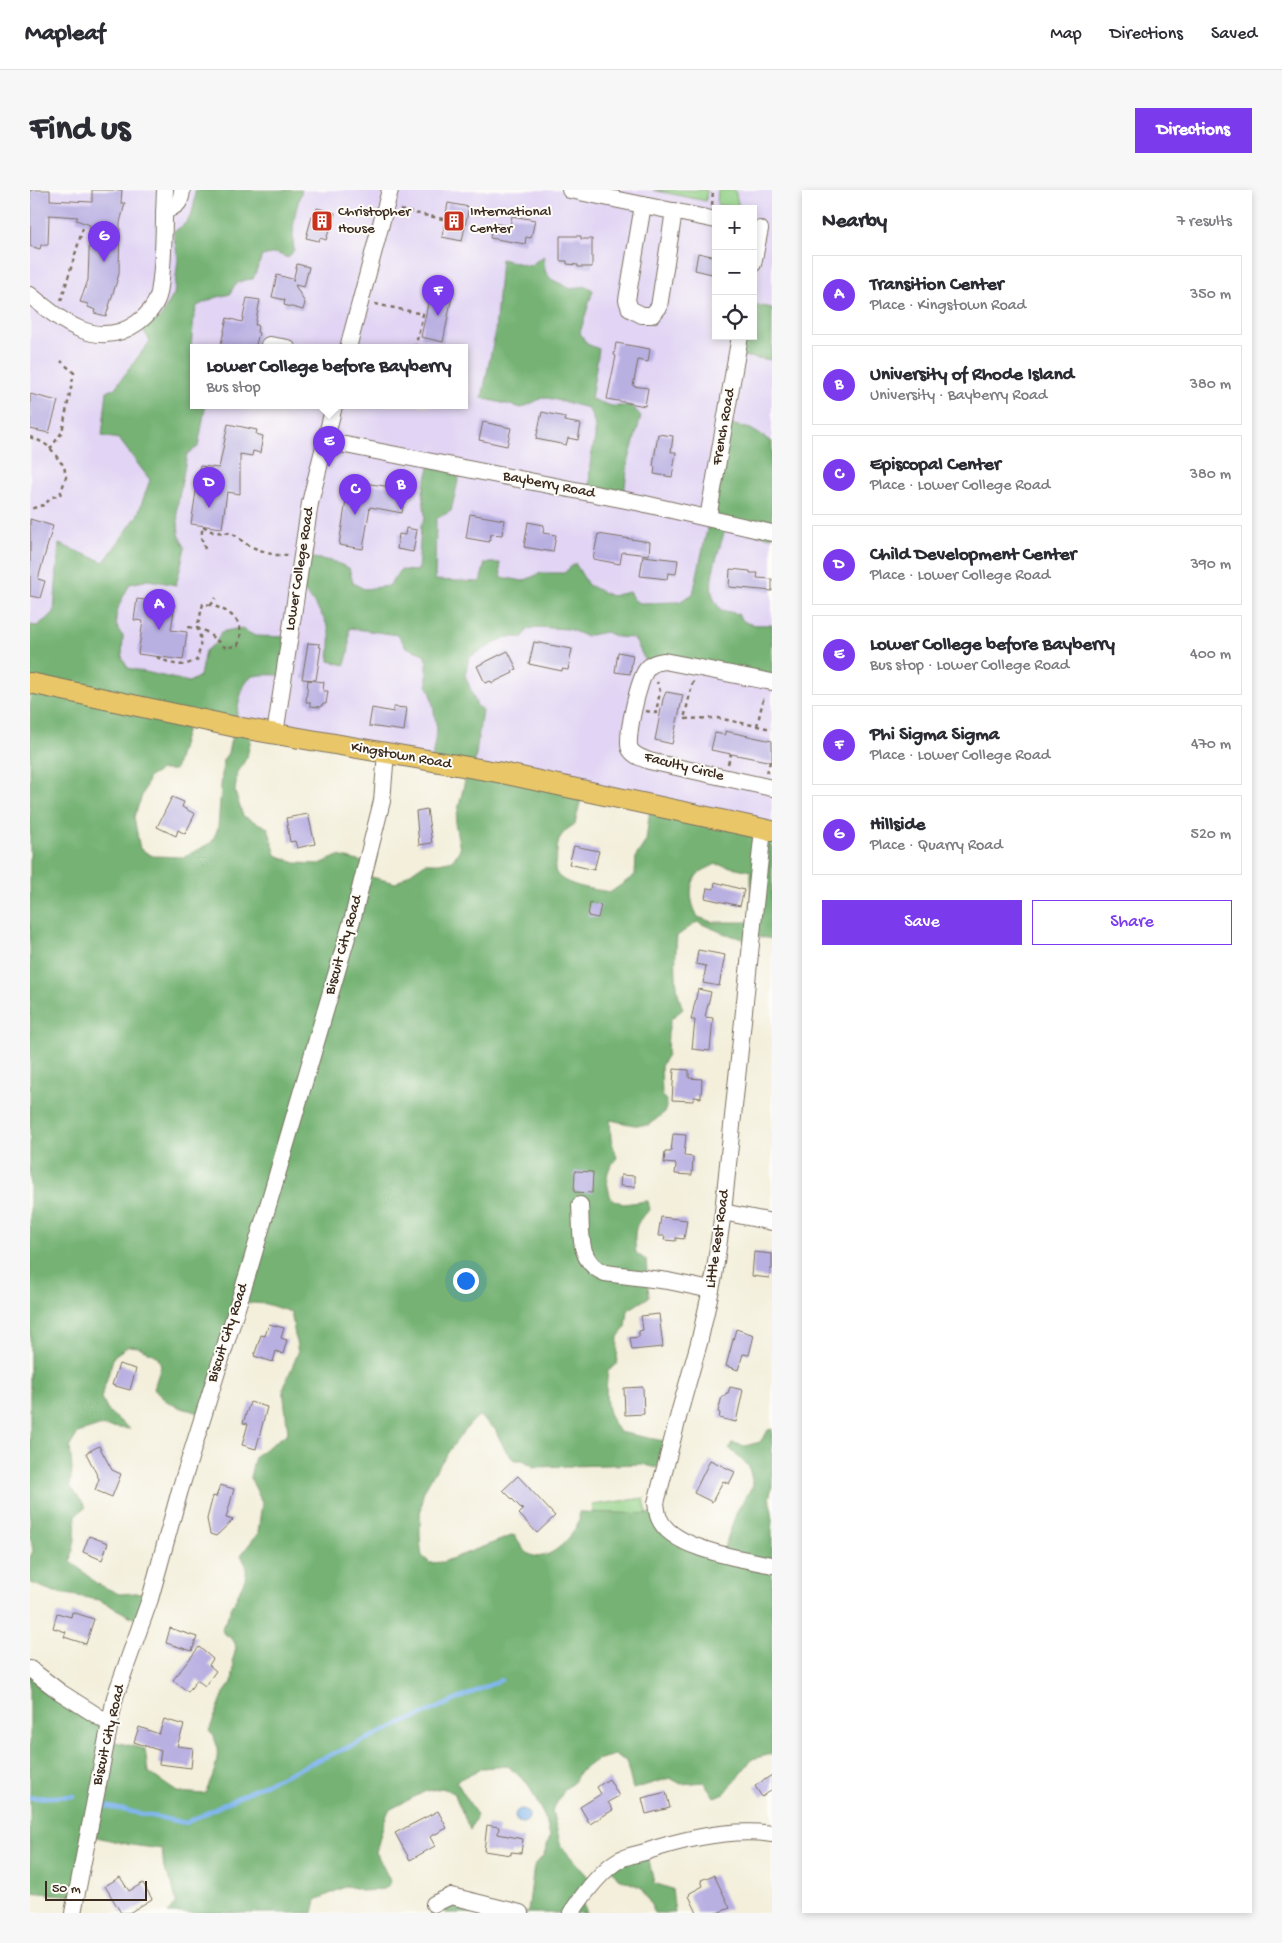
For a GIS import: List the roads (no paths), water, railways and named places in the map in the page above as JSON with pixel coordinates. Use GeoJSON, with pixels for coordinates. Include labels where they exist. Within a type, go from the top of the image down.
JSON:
{"type":"FeatureCollection","features":[{"type":"Feature","properties":{"kind":"main road","name":"Kingstown Road"},"geometry":{"type":"LineString","coordinates":[[30,683],[275,734],[497,772],[767,830]]}},
{"type":"Feature","properties":{"kind":"street"},"geometry":{"type":"LineString","coordinates":[[30,295],[78,330],[112,335],[133,326],[147,316],[158,294],[162,268],[165,190]]}},
{"type":"Feature","properties":{"kind":"street"},"geometry":{"type":"LineString","coordinates":[[164,212],[178,204],[182,199],[182,190]]}},
{"type":"Feature","properties":{"kind":"street"},"geometry":{"type":"LineString","coordinates":[[349,344],[390,190]]}},
{"type":"Feature","properties":{"kind":"street"},"geometry":{"type":"LineString","coordinates":[[570,190],[674,211],[712,213]]}},
{"type":"Feature","properties":{"kind":"street"},"geometry":{"type":"LineString","coordinates":[[643,205],[627,300],[630,309],[642,315],[652,315],[659,307],[674,211]]}},
{"type":"Feature","properties":{"kind":"street"},"geometry":{"type":"LineString","coordinates":[[757,250],[762,229]]}},
{"type":"Feature","properties":{"kind":"street","name":"French Road"},"geometry":{"type":"LineString","coordinates":[[708,518],[739,340]]}},
{"type":"Feature","properties":{"kind":"street","name":"Lower College Road"},"geometry":{"type":"LineString","coordinates":[[275,734],[300,556],[310,503],[333,409]]}},
{"type":"Feature","properties":{"kind":"street","name":"Bayberry Road"},"geometry":{"type":"LineString","coordinates":[[325,441],[641,503],[772,533]]}},
{"type":"Feature","properties":{"kind":"street","name":"Faculty Circle"},"geometry":{"type":"LineString","coordinates":[[768,689],[694,666],[664,661],[654,663],[642,677],[629,736],[629,748],[635,755],[649,761],[772,788]]}},
{"type":"Feature","properties":{"kind":"street","name":"Biscuit City Road"},"geometry":{"type":"LineString","coordinates":[[73,1913],[116,1697],[150,1599],[180,1490],[251,1263],[353,917],[382,801],[386,753]]}},
{"type":"Feature","properties":{"kind":"street","name":"Little Rest Road"},"geometry":{"type":"LineString","coordinates":[[767,830],[723,1212],[711,1290],[700,1342],[656,1503],[659,1519],[668,1531],[685,1542],[732,1556],[772,1565]]}},
{"type":"Feature","properties":{"kind":"street"},"geometry":{"type":"LineString","coordinates":[[580,1205],[582,1247],[587,1261],[596,1270],[711,1290]]}},
{"type":"Feature","properties":{"kind":"street"},"geometry":{"type":"LineString","coordinates":[[723,1212],[772,1222]]}},
{"type":"Feature","properties":{"kind":"street"},"geometry":{"type":"LineString","coordinates":[[30,1669],[60,1692],[110,1724]]}},
{"type":"Feature","properties":{"kind":"street"},"geometry":{"type":"LineString","coordinates":[[571,1913],[590,1885],[619,1860],[710,1835],[760,1832],[772,1834]]}},
{"type":"Feature","properties":{"kind":"street"},"geometry":{"type":"LineString","coordinates":[[434,1904],[452,1896],[520,1913]]}},
{"type":"Feature","properties":{"kind":"water"},"geometry":{"type":"Polygon","coordinates":[[[519,1809],[525,1809],[529,1816],[525,1823],[519,1823],[515,1819],[515,1813],[519,1809]]]}},
{"type":"Feature","properties":{"kind":"waterway"},"geometry":{"type":"LineString","coordinates":[[104,1806],[186,1823],[271,1781],[501,1680]]}},
{"type":"Feature","properties":{"kind":"waterway"},"geometry":{"type":"LineString","coordinates":[[30,1798],[73,1796]]}},
{"type":"Feature","properties":{"kind":"place","name":"Christopher House"},"geometry":{"type":"Point","coordinates":[322,221]}},
{"type":"Feature","properties":{"kind":"place","name":"International Center"},"geometry":{"type":"Point","coordinates":[454,221]}},
{"type":"Feature","properties":{"kind":"place","name":"Hillside"},"geometry":{"type":"Point","coordinates":[104,262]}},
{"type":"Feature","properties":{"kind":"place","name":"Phi Sigma Sigma"},"geometry":{"type":"Point","coordinates":[438,316]}},
{"type":"Feature","properties":{"kind":"place","name":"Lower College before Bayberry"},"geometry":{"type":"Point","coordinates":[329,467]}},
{"type":"Feature","properties":{"kind":"place","name":"Child Development Center"},"geometry":{"type":"Point","coordinates":[209,508]}},
{"type":"Feature","properties":{"kind":"place","name":"University of Rhode Island"},"geometry":{"type":"Point","coordinates":[401,510]}},
{"type":"Feature","properties":{"kind":"place","name":"Episcopal Center"},"geometry":{"type":"Point","coordinates":[355,515]}},
{"type":"Feature","properties":{"kind":"place","name":"Transition Center"},"geometry":{"type":"Point","coordinates":[159,630]}}]}
